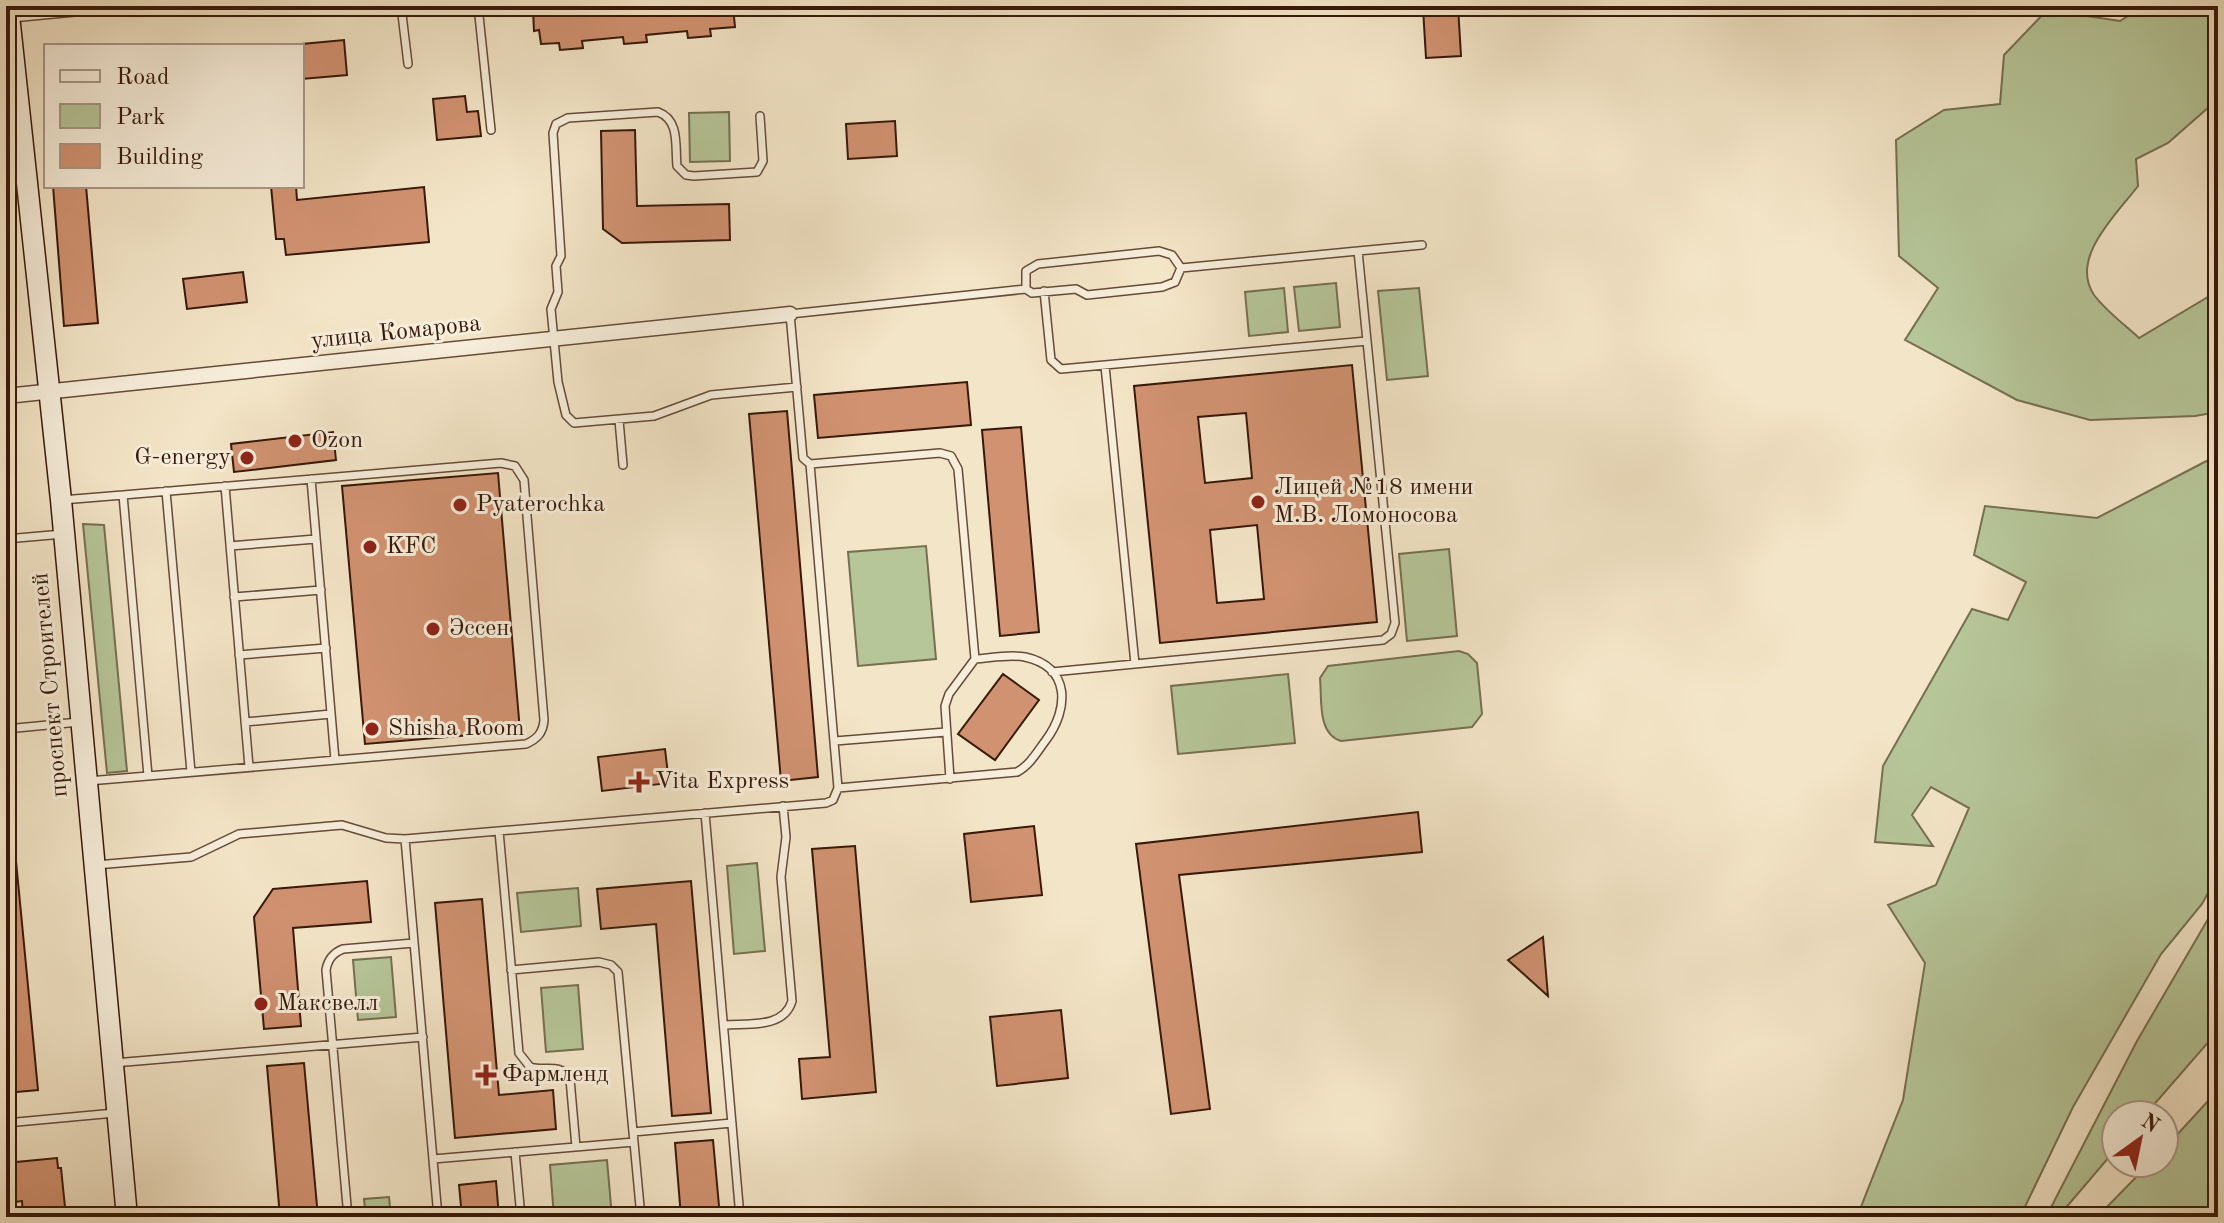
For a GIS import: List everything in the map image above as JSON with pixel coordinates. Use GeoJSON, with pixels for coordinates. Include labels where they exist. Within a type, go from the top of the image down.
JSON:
{"type":"FeatureCollection","features":[{"type":"Feature","properties":{"kind":"street","name":"проспект Строителей"},"geometry":{"type":"LineString","coordinates":[[7,15],[61,500],[127,1217]]}},
{"type":"Feature","properties":{"kind":"street","name":"улица Комарова"},"geometry":{"type":"LineString","coordinates":[[6,396],[790,314]]}},
{"type":"Feature","properties":{"kind":"lane"},"geometry":{"type":"LineString","coordinates":[[7,15],[137,6]]}},
{"type":"Feature","properties":{"kind":"lane"},"geometry":{"type":"LineString","coordinates":[[401,6],[408,64]]}},
{"type":"Feature","properties":{"kind":"lane"},"geometry":{"type":"LineString","coordinates":[[478,6],[491,130]]}},
{"type":"Feature","properties":{"kind":"lane"},"geometry":{"type":"LineString","coordinates":[[760,116],[763,161],[757,172],[694,176],[686,175],[677,166],[674,125],[664,114],[568,118],[556,124],[553,133],[561,256],[556,266],[558,292],[551,309],[558,382],[568,418],[578,423],[663,414],[711,395],[797,387]]}},
{"type":"Feature","properties":{"kind":"lane"},"geometry":{"type":"LineString","coordinates":[[1181,268],[1422,245]]}},
{"type":"Feature","properties":{"kind":"lane"},"geometry":{"type":"LineString","coordinates":[[1159,251],[1172,255],[1181,268],[1175,282],[1162,287],[1087,295],[1076,289],[1030,293],[1026,289],[1026,271],[1038,264],[1159,251]]}},
{"type":"Feature","properties":{"kind":"lane"},"geometry":{"type":"LineString","coordinates":[[1052,672],[1383,640],[1391,634],[1395,623],[1358,251]]}},
{"type":"Feature","properties":{"kind":"lane"},"geometry":{"type":"LineString","coordinates":[[94,865],[191,857],[232,836],[342,825],[386,838],[405,839],[830,802],[838,788],[835,741],[810,464],[803,458],[790,314],[1026,289]]}},
{"type":"Feature","properties":{"kind":"lane"},"geometry":{"type":"LineString","coordinates":[[1044,291],[1053,365],[1066,370],[1367,341]]}},
{"type":"Feature","properties":{"kind":"lane"},"geometry":{"type":"LineString","coordinates":[[1105,366],[1135,664]]}},
{"type":"Feature","properties":{"kind":"lane"},"geometry":{"type":"LineString","coordinates":[[619,420],[623,465]]}},
{"type":"Feature","properties":{"kind":"lane"},"geometry":{"type":"LineString","coordinates":[[810,464],[940,453],[954,460],[958,469],[975,659],[946,702],[950,779]]}},
{"type":"Feature","properties":{"kind":"lane"},"geometry":{"type":"LineString","coordinates":[[61,500],[501,463],[508,463],[519,471],[524,480],[544,720],[539,735],[526,744],[86,781]]}},
{"type":"Feature","properties":{"kind":"lane"},"geometry":{"type":"LineString","coordinates":[[311,479],[335,760]]}},
{"type":"Feature","properties":{"kind":"lane"},"geometry":{"type":"LineString","coordinates":[[225,486],[249,767]]}},
{"type":"Feature","properties":{"kind":"lane"},"geometry":{"type":"LineString","coordinates":[[166,491],[191,772]]}},
{"type":"Feature","properties":{"kind":"lane"},"geometry":{"type":"LineString","coordinates":[[123,495],[148,776]]}},
{"type":"Feature","properties":{"kind":"lane"},"geometry":{"type":"LineString","coordinates":[[6,539],[63,534]]}},
{"type":"Feature","properties":{"kind":"lane"},"geometry":{"type":"LineString","coordinates":[[230,546],[316,539]]}},
{"type":"Feature","properties":{"kind":"lane"},"geometry":{"type":"LineString","coordinates":[[234,597],[321,590]]}},
{"type":"Feature","properties":{"kind":"lane"},"geometry":{"type":"LineString","coordinates":[[239,655],[326,648]]}},
{"type":"Feature","properties":{"kind":"lane"},"geometry":{"type":"LineString","coordinates":[[838,788],[1013,773],[1025,767],[1054,730],[1060,716],[1062,688],[1052,672],[1035,660],[1022,656],[975,659]]}},
{"type":"Feature","properties":{"kind":"lane"},"geometry":{"type":"LineString","coordinates":[[245,722],[331,714]]}},
{"type":"Feature","properties":{"kind":"lane"},"geometry":{"type":"LineString","coordinates":[[6,729],[80,722]]}},
{"type":"Feature","properties":{"kind":"lane"},"geometry":{"type":"LineString","coordinates":[[835,741],[946,732]]}},
{"type":"Feature","properties":{"kind":"lane"},"geometry":{"type":"LineString","coordinates":[[724,1025],[776,1021],[790,1009],[792,1001],[781,877],[786,837],[783,806]]}},
{"type":"Feature","properties":{"kind":"lane"},"geometry":{"type":"LineString","coordinates":[[705,813],[740,1217]]}},
{"type":"Feature","properties":{"kind":"lane"},"geometry":{"type":"LineString","coordinates":[[499,831],[519,1053],[530,1067],[558,1068],[567,1074],[576,1147]]}},
{"type":"Feature","properties":{"kind":"lane"},"geometry":{"type":"LineString","coordinates":[[405,839],[438,1217]]}},
{"type":"Feature","properties":{"kind":"lane"},"geometry":{"type":"LineString","coordinates":[[348,1217],[326,970],[331,956],[343,949],[414,943]]}},
{"type":"Feature","properties":{"kind":"lane"},"geometry":{"type":"LineString","coordinates":[[511,970],[599,962],[611,965],[618,972],[641,1217]]}},
{"type":"Feature","properties":{"kind":"lane"},"geometry":{"type":"LineString","coordinates":[[113,1063],[423,1037]]}},
{"type":"Feature","properties":{"kind":"lane"},"geometry":{"type":"LineString","coordinates":[[6,1123],[117,1113]]}},
{"type":"Feature","properties":{"kind":"lane"},"geometry":{"type":"LineString","coordinates":[[633,1132],[732,1123]]}},
{"type":"Feature","properties":{"kind":"lane"},"geometry":{"type":"LineString","coordinates":[[433,1159],[634,1142]]}},
{"type":"Feature","properties":{"kind":"lane"},"geometry":{"type":"LineString","coordinates":[[515,1152],[521,1217]]}},
{"type":"Feature","properties":{"kind":"green space"},"geometry":{"type":"Polygon","coordinates":[[[2144,6],[2218,6],[2218,99],[2168,143],[2136,159],[2138,186],[2108,223],[2091,252],[2087,266],[2088,281],[2099,301],[2139,338],[2218,291],[2218,412],[2195,416],[2090,420],[2017,400],[1905,340],[1938,288],[1899,256],[1896,140],[1944,110],[2000,104],[2004,55],[2047,10],[2120,21],[2144,6]]]}},
{"type":"Feature","properties":{"kind":"green space"},"geometry":{"type":"Polygon","coordinates":[[[729,112],[730,161],[690,162],[689,113],[729,112]]]}},
{"type":"Feature","properties":{"kind":"green space"},"geometry":{"type":"Polygon","coordinates":[[[1336,283],[1340,327],[1299,331],[1294,287],[1336,283]]]}},
{"type":"Feature","properties":{"kind":"green space"},"geometry":{"type":"Polygon","coordinates":[[[1284,288],[1288,332],[1249,336],[1245,292],[1284,288]]]}},
{"type":"Feature","properties":{"kind":"green space"},"geometry":{"type":"Polygon","coordinates":[[[1419,288],[1428,376],[1387,380],[1378,291],[1419,288]]]}},
{"type":"Feature","properties":{"kind":"green space"},"geometry":{"type":"Polygon","coordinates":[[[2218,455],[2218,875],[2202,904],[2161,954],[2073,1107],[2020,1217],[1857,1217],[1903,1100],[1925,963],[1888,905],[1936,885],[1969,808],[1931,787],[1912,815],[1933,846],[1875,842],[1883,766],[1972,609],[2008,620],[2026,582],[1974,555],[1985,506],[2097,518],[2218,455]]]}},
{"type":"Feature","properties":{"kind":"green space"},"geometry":{"type":"Polygon","coordinates":[[[83,524],[104,525],[127,771],[107,773],[83,524]]]}},
{"type":"Feature","properties":{"kind":"green space"},"geometry":{"type":"Polygon","coordinates":[[[926,546],[936,659],[858,666],[848,552],[926,546]]]}},
{"type":"Feature","properties":{"kind":"green space"},"geometry":{"type":"Polygon","coordinates":[[[1449,549],[1457,636],[1407,641],[1399,554],[1449,549]]]}},
{"type":"Feature","properties":{"kind":"green space"},"geometry":{"type":"Polygon","coordinates":[[[1459,651],[1468,654],[1477,663],[1482,714],[1472,727],[1341,741],[1328,731],[1322,715],[1320,678],[1328,666],[1459,651]]]}},
{"type":"Feature","properties":{"kind":"green space"},"geometry":{"type":"Polygon","coordinates":[[[1288,674],[1295,743],[1178,754],[1171,686],[1288,674]]]}},
{"type":"Feature","properties":{"kind":"green space"},"geometry":{"type":"Polygon","coordinates":[[[757,863],[765,951],[734,954],[727,866],[757,863]]]}},
{"type":"Feature","properties":{"kind":"green space"},"geometry":{"type":"Polygon","coordinates":[[[578,888],[581,926],[521,932],[517,893],[578,888]]]}},
{"type":"Feature","properties":{"kind":"green space"},"geometry":{"type":"Polygon","coordinates":[[[2218,902],[2218,1031],[2159,1099],[2107,1099],[2218,902]]]}},
{"type":"Feature","properties":{"kind":"green space"},"geometry":{"type":"Polygon","coordinates":[[[391,957],[396,1017],[358,1020],[353,960],[391,957]]]}},
{"type":"Feature","properties":{"kind":"green space"},"geometry":{"type":"Polygon","coordinates":[[[578,985],[583,1049],[546,1052],[541,988],[578,985]]]}},
{"type":"Feature","properties":{"kind":"green space"},"geometry":{"type":"Polygon","coordinates":[[[2218,1090],[2218,1217],[2097,1217],[2134,1179],[2180,1179],[2180,1132],[2218,1090]]]}},
{"type":"Feature","properties":{"kind":"green space"},"geometry":{"type":"Polygon","coordinates":[[[2100,1113],[2100,1168],[2058,1217],[2046,1217],[2100,1113]]]}},
{"type":"Feature","properties":{"kind":"green space"},"geometry":{"type":"Polygon","coordinates":[[[607,1160],[612,1217],[554,1217],[550,1165],[607,1160]]]}},
{"type":"Feature","properties":{"kind":"green space"},"geometry":{"type":"Polygon","coordinates":[[[389,1197],[391,1217],[366,1217],[364,1199],[389,1197]]]}},
{"type":"Feature","properties":{"kind":"building"},"geometry":{"type":"Polygon","coordinates":[[[547,6],[733,6],[735,27],[710,29],[711,36],[688,38],[687,31],[646,35],[647,42],[624,44],[623,37],[582,41],[583,48],[560,50],[559,43],[541,44],[539,30],[534,31],[533,11],[547,6]]]}},
{"type":"Feature","properties":{"kind":"building"},"geometry":{"type":"Polygon","coordinates":[[[1458,6],[1461,56],[1426,58],[1423,8],[1458,6]]]}},
{"type":"Feature","properties":{"kind":"building"},"geometry":{"type":"Polygon","coordinates":[[[344,40],[347,75],[304,79],[302,44],[344,40]]]}},
{"type":"Feature","properties":{"kind":"building"},"geometry":{"type":"Polygon","coordinates":[[[465,96],[467,112],[478,111],[481,136],[437,140],[433,99],[465,96]]]}},
{"type":"Feature","properties":{"kind":"building"},"geometry":{"type":"Polygon","coordinates":[[[895,121],[897,156],[848,159],[846,124],[895,121]]]}},
{"type":"Feature","properties":{"kind":"building"},"geometry":{"type":"Polygon","coordinates":[[[635,130],[637,206],[729,204],[730,240],[622,243],[603,229],[601,131],[635,130]]]}},
{"type":"Feature","properties":{"kind":"building"},"geometry":{"type":"Polygon","coordinates":[[[424,187],[429,242],[286,255],[284,239],[276,239],[271,188],[296,188],[297,200],[424,187]]]}},
{"type":"Feature","properties":{"kind":"building"},"geometry":{"type":"Polygon","coordinates":[[[53,188],[86,188],[98,323],[64,326],[53,188]]]}},
{"type":"Feature","properties":{"kind":"building"},"geometry":{"type":"Polygon","coordinates":[[[243,272],[247,302],[187,309],[183,279],[243,272]]]}},
{"type":"Feature","properties":{"kind":"building"},"geometry":{"type":"Polygon","coordinates":[[[1352,365],[1377,622],[1160,643],[1134,386],[1352,365]],[[1246,413],[1198,417],[1205,483],[1252,478],[1246,413]],[[1257,525],[1210,530],[1217,603],[1264,599],[1257,525]]]}},
{"type":"Feature","properties":{"kind":"building"},"geometry":{"type":"Polygon","coordinates":[[[967,382],[971,425],[818,438],[814,395],[967,382]]]}},
{"type":"Feature","properties":{"kind":"building"},"geometry":{"type":"Polygon","coordinates":[[[787,411],[818,777],[781,781],[749,414],[787,411]]]}},
{"type":"Feature","properties":{"kind":"building"},"geometry":{"type":"Polygon","coordinates":[[[1021,427],[1039,632],[1000,636],[982,430],[1021,427]]]}},
{"type":"Feature","properties":{"kind":"building"},"geometry":{"type":"Polygon","coordinates":[[[333,432],[336,460],[234,472],[231,444],[333,432]]]}},
{"type":"Feature","properties":{"kind":"building","name":"Эссен"},"geometry":{"type":"Polygon","coordinates":[[[498,473],[520,731],[365,744],[342,486],[498,473]]]}},
{"type":"Feature","properties":{"kind":"building"},"geometry":{"type":"Polygon","coordinates":[[[1003,674],[1039,700],[995,760],[958,734],[1003,674]]]}},
{"type":"Feature","properties":{"kind":"building"},"geometry":{"type":"Polygon","coordinates":[[[665,749],[669,783],[602,791],[598,757],[665,749]]]}},
{"type":"Feature","properties":{"kind":"building"},"geometry":{"type":"Polygon","coordinates":[[[1418,812],[1422,852],[1179,875],[1210,1109],[1171,1114],[1136,844],[1418,812]]]}},
{"type":"Feature","properties":{"kind":"building"},"geometry":{"type":"Polygon","coordinates":[[[1034,826],[1042,895],[971,902],[964,834],[1034,826]]]}},
{"type":"Feature","properties":{"kind":"building"},"geometry":{"type":"Polygon","coordinates":[[[855,846],[876,1092],[802,1099],[799,1059],[830,1057],[812,849],[855,846]]]}},
{"type":"Feature","properties":{"kind":"building"},"geometry":{"type":"Polygon","coordinates":[[[16,861],[38,1090],[6,1093],[6,862],[16,861]]]}},
{"type":"Feature","properties":{"kind":"building"},"geometry":{"type":"Polygon","coordinates":[[[367,881],[371,922],[293,928],[301,1026],[264,1029],[254,917],[273,889],[367,881]]]}},
{"type":"Feature","properties":{"kind":"building"},"geometry":{"type":"Polygon","coordinates":[[[691,881],[711,1113],[672,1116],[656,924],[601,929],[597,889],[691,881]]]}},
{"type":"Feature","properties":{"kind":"building"},"geometry":{"type":"Polygon","coordinates":[[[482,899],[499,1095],[553,1090],[556,1129],[455,1138],[435,903],[482,899]]]}},
{"type":"Feature","properties":{"kind":"building"},"geometry":{"type":"Polygon","coordinates":[[[1543,937],[1548,996],[1508,960],[1543,937]]]}},
{"type":"Feature","properties":{"kind":"building"},"geometry":{"type":"Polygon","coordinates":[[[1061,1010],[1068,1078],[997,1086],[990,1017],[1061,1010]]]}},
{"type":"Feature","properties":{"kind":"building"},"geometry":{"type":"Polygon","coordinates":[[[304,1063],[318,1217],[280,1217],[267,1066],[304,1063]]]}},
{"type":"Feature","properties":{"kind":"building"},"geometry":{"type":"Polygon","coordinates":[[[713,1140],[720,1217],[681,1217],[675,1143],[713,1140]]]}},
{"type":"Feature","properties":{"kind":"building"},"geometry":{"type":"Polygon","coordinates":[[[57,1158],[58,1168],[61,1168],[66,1217],[23,1217],[22,1201],[6,1203],[6,1163],[57,1158]]]}},
{"type":"Feature","properties":{"kind":"building"},"geometry":{"type":"Polygon","coordinates":[[[496,1181],[499,1217],[462,1217],[459,1185],[496,1181]]]}},
{"type":"Feature","properties":{"kind":"place","name":"Ozon"},"geometry":{"type":"Point","coordinates":[295,441]}},
{"type":"Feature","properties":{"kind":"place","name":"G-energy"},"geometry":{"type":"Point","coordinates":[247,458]}},
{"type":"Feature","properties":{"kind":"place","name":"Лицей №18 имени М.В. Ломоносова"},"geometry":{"type":"Point","coordinates":[1258,502]}},
{"type":"Feature","properties":{"kind":"place","name":"Pyaterochka"},"geometry":{"type":"Point","coordinates":[460,505]}},
{"type":"Feature","properties":{"kind":"place","name":"KFC"},"geometry":{"type":"Point","coordinates":[370,547]}},
{"type":"Feature","properties":{"kind":"place","name":"Эссен"},"geometry":{"type":"Point","coordinates":[433,629]}},
{"type":"Feature","properties":{"kind":"place","name":"Shisha Room"},"geometry":{"type":"Point","coordinates":[372,729]}},
{"type":"Feature","properties":{"kind":"place","name":"Vita Express"},"geometry":{"type":"Point","coordinates":[639,782]}},
{"type":"Feature","properties":{"kind":"place","name":"Максвелл"},"geometry":{"type":"Point","coordinates":[261,1004]}},
{"type":"Feature","properties":{"kind":"place","name":"Фармленд"},"geometry":{"type":"Point","coordinates":[486,1075]}}]}
